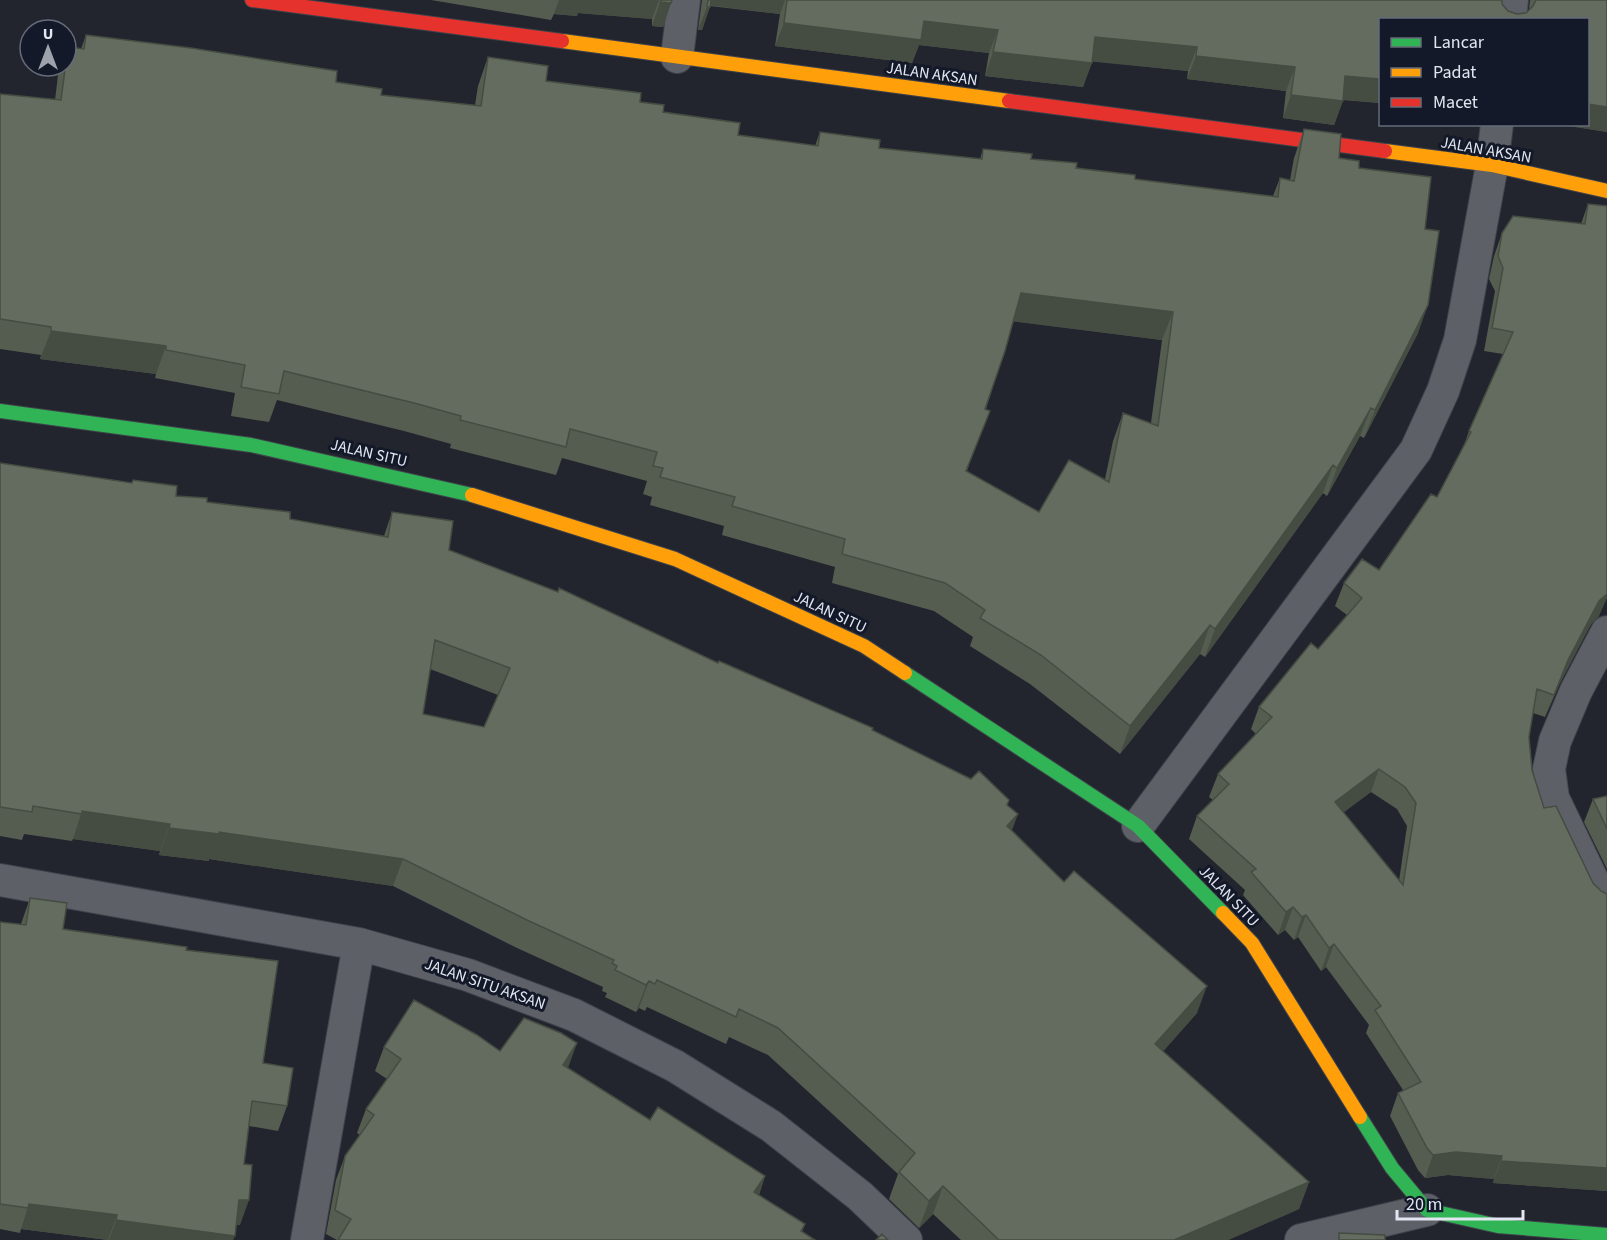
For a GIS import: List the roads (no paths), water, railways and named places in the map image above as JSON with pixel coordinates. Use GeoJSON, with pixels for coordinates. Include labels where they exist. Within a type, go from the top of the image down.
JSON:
{"type":"FeatureCollection","features":[{"type":"Feature","properties":{"kind":"street","name":"JALAN AKSAN"},"geometry":{"type":"LineString","coordinates":[[252,0],[1492,165],[1607,191]]}},
{"type":"Feature","properties":{"kind":"street"},"geometry":{"type":"LineString","coordinates":[[677,57],[684,0]]}},
{"type":"Feature","properties":{"kind":"street"},"geometry":{"type":"LineString","coordinates":[[1510,18],[1512,0]]}},
{"type":"Feature","properties":{"kind":"street"},"geometry":{"type":"LineString","coordinates":[[1138,826],[1416,450],[1443,391],[1460,340],[1492,165],[1497,126]]}},
{"type":"Feature","properties":{"kind":"street","name":"JALAN SITU"},"geometry":{"type":"LineString","coordinates":[[0,411],[251,445],[350,465],[472,495],[675,559],[864,646],[1138,826],[1252,943],[1392,1168],[1427,1210]]}},
{"type":"Feature","properties":{"kind":"street"},"geometry":{"type":"LineString","coordinates":[[1607,632],[1571,701],[1555,741],[1549,769],[1553,798],[1601,898],[1607,901]]}},
{"type":"Feature","properties":{"kind":"street","name":"JALAN SITU AKSAN"},"geometry":{"type":"LineString","coordinates":[[0,880],[359,944],[468,975],[564,1011],[675,1066],[771,1126],[860,1196],[906,1240]]}},
{"type":"Feature","properties":{"kind":"street"},"geometry":{"type":"LineString","coordinates":[[307,1240],[359,944]]}},
{"type":"Feature","properties":{"kind":"street"},"geometry":{"type":"LineString","coordinates":[[1300,1240],[1427,1210],[1498,1226],[1607,1235]]}}]}
